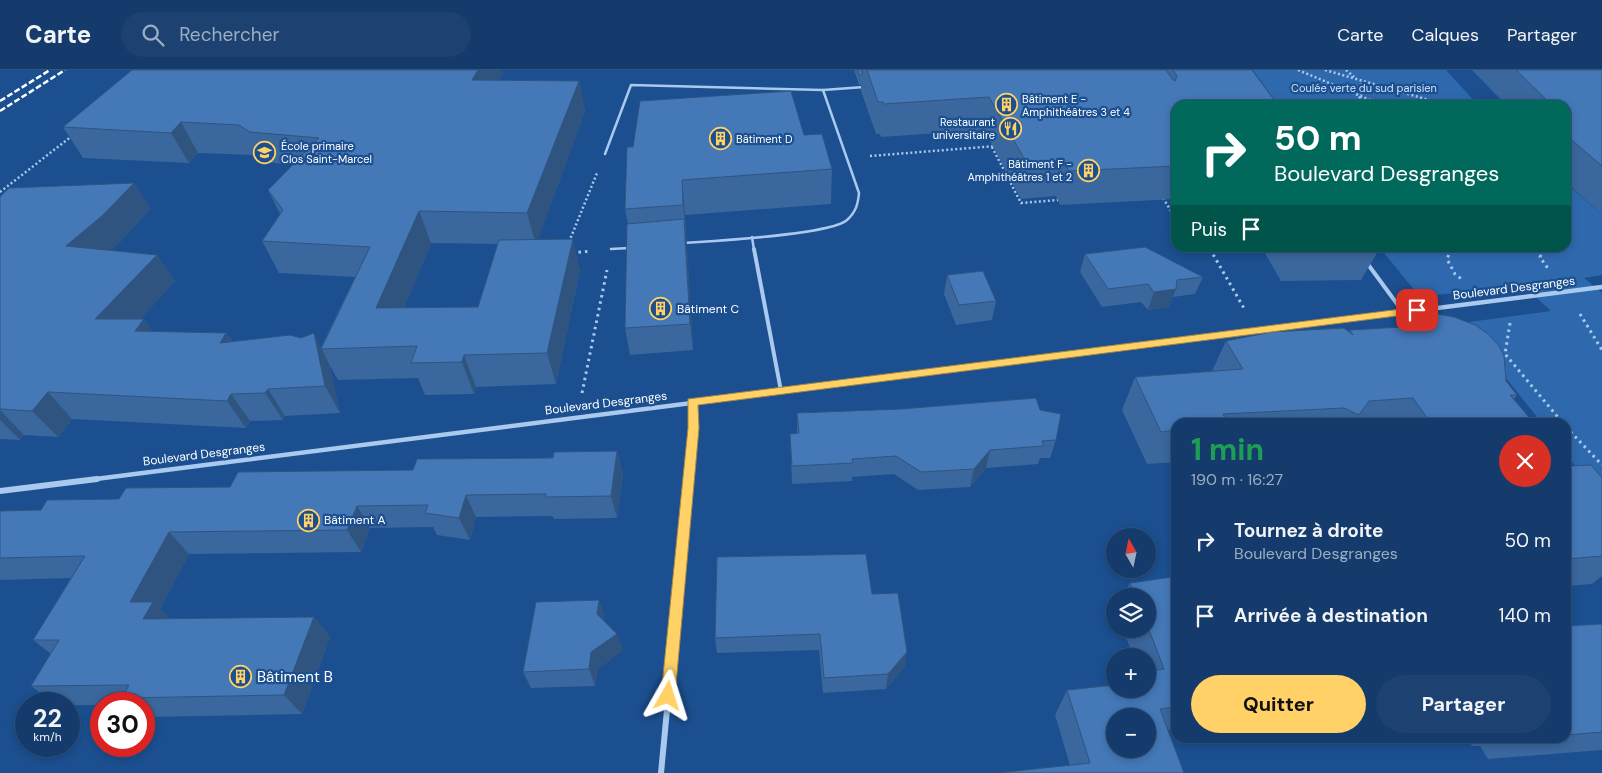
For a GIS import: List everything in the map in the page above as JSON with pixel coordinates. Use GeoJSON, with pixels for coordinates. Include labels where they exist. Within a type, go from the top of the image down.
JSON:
{"type":"FeatureCollection","features":[{"type":"Feature","properties":{"kind":"street","name":"Boulevard Desgranges"},"geometry":{"type":"LineString","coordinates":[[0,491],[1602,287]]}},
{"type":"Feature","properties":{"kind":"street"},"geometry":{"type":"LineString","coordinates":[[661,773],[694,428],[692,402]]}},
{"type":"Feature","properties":{"kind":"lane"},"geometry":{"type":"LineString","coordinates":[[604,154],[631,85],[823,90],[871,87]]}},
{"type":"Feature","properties":{"kind":"lane"},"geometry":{"type":"LineString","coordinates":[[677,244],[812,232],[846,222],[858,208],[860,193],[823,90]]}},
{"type":"Feature","properties":{"kind":"lane"},"geometry":{"type":"LineString","coordinates":[[752,237],[781,391]]}},
{"type":"Feature","properties":{"kind":"lane"},"geometry":{"type":"LineString","coordinates":[[611,249],[630,248]]}},
{"type":"Feature","properties":{"kind":"lane"},"geometry":{"type":"LineString","coordinates":[[1366,262],[1403,312]]}},
{"type":"Feature","properties":{"kind":"path"},"geometry":{"type":"LineString","coordinates":[[1298,70],[1370,100]]}},
{"type":"Feature","properties":{"kind":"path"},"geometry":{"type":"LineString","coordinates":[[1325,70],[1428,100]]}},
{"type":"Feature","properties":{"kind":"path"},"geometry":{"type":"LineString","coordinates":[[1346,70],[1357,79]]}},
{"type":"Feature","properties":{"kind":"path"},"geometry":{"type":"LineString","coordinates":[[1357,100],[1361,96],[1362,81]]}},
{"type":"Feature","properties":{"kind":"path"},"geometry":{"type":"LineString","coordinates":[[0,192],[74,134]]}},
{"type":"Feature","properties":{"kind":"path"},"geometry":{"type":"LineString","coordinates":[[847,158],[1002,146]]}},
{"type":"Feature","properties":{"kind":"path"},"geometry":{"type":"LineString","coordinates":[[992,147],[1021,203],[1058,200]]}},
{"type":"Feature","properties":{"kind":"path"},"geometry":{"type":"LineString","coordinates":[[568,245],[604,154]]}},
{"type":"Feature","properties":{"kind":"path"},"geometry":{"type":"LineString","coordinates":[[1157,196],[1162,195],[1171,210]]}},
{"type":"Feature","properties":{"kind":"path"},"geometry":{"type":"LineString","coordinates":[[1211,252],[1246,312]]}},
{"type":"Feature","properties":{"kind":"path"},"geometry":{"type":"LineString","coordinates":[[1450,252],[1447,259],[1456,274],[1510,323],[1505,354],[1559,418]]}},
{"type":"Feature","properties":{"kind":"path"},"geometry":{"type":"LineString","coordinates":[[577,417],[607,270]]}},
{"type":"Feature","properties":{"kind":"path"},"geometry":{"type":"LineString","coordinates":[[1564,292],[1590,327],[1602,350]]}},
{"type":"Feature","properties":{"kind":"path"},"geometry":{"type":"LineString","coordinates":[[1571,432],[1602,465]]}},
{"type":"Feature","properties":{"kind":"green space","name":"Coulée verte du sud parisien"},"geometry":{"type":"Polygon","coordinates":[[[1253,70],[1446,70],[1473,100],[1274,100],[1253,70]]]}},
{"type":"Feature","properties":{"kind":"green space"},"geometry":{"type":"Polygon","coordinates":[[[1571,187],[1602,215],[1602,275],[1584,278],[1602,293],[1602,500],[1571,460],[1571,418],[1538,418],[1462,323],[1551,311],[1522,285],[1420,297],[1383,252],[1571,252],[1571,187]]]}},
{"type":"Feature","properties":{"kind":"building"},"geometry":{"type":"Polygon","coordinates":[[[132,70],[478,70],[472,80],[579,81],[527,213],[419,211],[376,308],[478,307],[499,240],[573,239],[547,353],[464,355],[462,362],[411,363],[417,346],[321,349],[370,247],[262,241],[283,210],[268,190],[319,138],[250,132],[239,125],[181,122],[171,133],[63,127],[132,70]]]}},
{"type":"Feature","properties":{"kind":"building"},"geometry":{"type":"Polygon","coordinates":[[[858,70],[862,70],[862,75],[859,75],[858,70]]]}},
{"type":"Feature","properties":{"kind":"building"},"geometry":{"type":"Polygon","coordinates":[[[867,70],[1166,70],[1175,81],[1177,76],[1173,70],[1252,70],[1274,100],[1171,100],[1171,166],[1069,171],[1064,162],[1028,165],[989,97],[884,104],[883,102],[878,102],[867,70]]]}},
{"type":"Feature","properties":{"kind":"building"},"geometry":{"type":"Polygon","coordinates":[[[1516,70],[1602,70],[1602,166],[1571,139],[1571,100],[1547,100],[1516,70]]]}},
{"type":"Feature","properties":{"kind":"building"},"geometry":{"type":"Polygon","coordinates":[[[791,91],[804,135],[822,134],[832,169],[682,180],[683,205],[625,209],[627,147],[633,147],[640,101],[791,91]]]}},
{"type":"Feature","properties":{"kind":"building"},"geometry":{"type":"Polygon","coordinates":[[[134,183],[103,215],[66,246],[157,255],[95,319],[144,319],[135,331],[226,333],[220,343],[290,335],[301,338],[314,333],[325,386],[268,389],[265,393],[231,394],[227,401],[48,392],[32,411],[0,409],[0,197],[9,188],[134,183]]]}},
{"type":"Feature","properties":{"kind":"building"},"geometry":{"type":"Polygon","coordinates":[[[684,219],[690,324],[625,328],[627,224],[684,219]]]}},
{"type":"Feature","properties":{"kind":"building"},"geometry":{"type":"Polygon","coordinates":[[[1145,247],[1203,277],[1177,280],[1176,289],[1154,292],[1148,284],[1108,289],[1085,254],[1145,247]]]}},
{"type":"Feature","properties":{"kind":"building"},"geometry":{"type":"Polygon","coordinates":[[[983,271],[996,301],[959,305],[947,275],[983,271]]]}},
{"type":"Feature","properties":{"kind":"building"},"geometry":{"type":"Polygon","coordinates":[[[1421,311],[1454,317],[1475,325],[1488,334],[1499,346],[1504,356],[1506,381],[1517,395],[1510,395],[1530,418],[1427,418],[1413,398],[1369,401],[1359,415],[1344,408],[1223,414],[1226,418],[1171,418],[1171,431],[1161,432],[1135,377],[1243,369],[1226,341],[1271,332],[1344,328],[1353,335],[1350,330],[1402,327],[1421,311]]]}},
{"type":"Feature","properties":{"kind":"building"},"geometry":{"type":"Polygon","coordinates":[[[1036,398],[1040,410],[1061,414],[1056,440],[1042,441],[1044,446],[990,450],[974,469],[921,472],[896,456],[852,459],[853,463],[792,466],[790,434],[799,433],[797,413],[901,409],[1036,398]]]}},
{"type":"Feature","properties":{"kind":"building"},"geometry":{"type":"Polygon","coordinates":[[[617,451],[611,496],[546,497],[546,494],[466,495],[459,518],[425,513],[428,505],[357,506],[347,530],[169,532],[130,602],[153,602],[143,619],[314,617],[284,695],[155,697],[155,692],[125,692],[129,685],[31,686],[59,640],[33,640],[85,556],[0,558],[0,511],[41,510],[47,500],[119,499],[126,488],[230,487],[238,472],[413,470],[417,459],[553,458],[554,452],[617,451]]]}},
{"type":"Feature","properties":{"kind":"building"},"geometry":{"type":"Polygon","coordinates":[[[1591,465],[1602,478],[1602,556],[1571,559],[1571,466],[1591,465]]]}},
{"type":"Feature","properties":{"kind":"building"},"geometry":{"type":"Polygon","coordinates":[[[866,554],[872,594],[898,593],[907,652],[888,674],[824,678],[820,634],[715,638],[717,557],[866,554]]]}},
{"type":"Feature","properties":{"kind":"building"},"geometry":{"type":"Polygon","coordinates":[[[1171,577],[1171,708],[1160,709],[1171,743],[1173,743],[1184,773],[997,773],[1090,763],[1067,690],[1106,686],[1106,698],[1156,698],[1156,670],[1164,669],[1152,638],[1156,638],[1156,588],[1132,588],[1130,583],[1171,577]]]}},
{"type":"Feature","properties":{"kind":"building"},"geometry":{"type":"Polygon","coordinates":[[[599,600],[597,614],[617,634],[591,652],[589,669],[523,672],[536,602],[599,600]]]}},
{"type":"Feature","properties":{"kind":"building"},"geometry":{"type":"Polygon","coordinates":[[[1602,624],[1602,732],[1571,735],[1571,626],[1602,624]]]}},
{"type":"Feature","properties":{"kind":"railway"},"geometry":{"type":"LineString","coordinates":[[0,101],[50,70]]}},
{"type":"Feature","properties":{"kind":"railway"},"geometry":{"type":"LineString","coordinates":[[0,111],[65,70]]}},
{"type":"Feature","properties":{"kind":"place","name":"Bâtiment E - Amphithéâtres 3 et 4"},"geometry":{"type":"Point","coordinates":[1006,105]}},
{"type":"Feature","properties":{"kind":"place","name":"Restaurant universitaire"},"geometry":{"type":"Point","coordinates":[1011,128]}},
{"type":"Feature","properties":{"kind":"place","name":"Bâtiment D"},"geometry":{"type":"Point","coordinates":[720,139]}},
{"type":"Feature","properties":{"kind":"place","name":"École primaire Clos Saint-Marcel"},"geometry":{"type":"Point","coordinates":[265,152]}},
{"type":"Feature","properties":{"kind":"place","name":"Bâtiment F - Amphithéâtres 1 et 2"},"geometry":{"type":"Point","coordinates":[1088,170]}},
{"type":"Feature","properties":{"kind":"place","name":"Bâtiment C"},"geometry":{"type":"Point","coordinates":[661,309]}},
{"type":"Feature","properties":{"kind":"place","name":"Bâtiment A"},"geometry":{"type":"Point","coordinates":[308,520]}},
{"type":"Feature","properties":{"kind":"place","name":"Bâtiment B"},"geometry":{"type":"Point","coordinates":[241,677]}},
{"type":"Feature","properties":{"kind":"route"},"geometry":{"type":"LineString","coordinates":[[668,696],[694,428],[692,402],[1417,310]]}}]}
